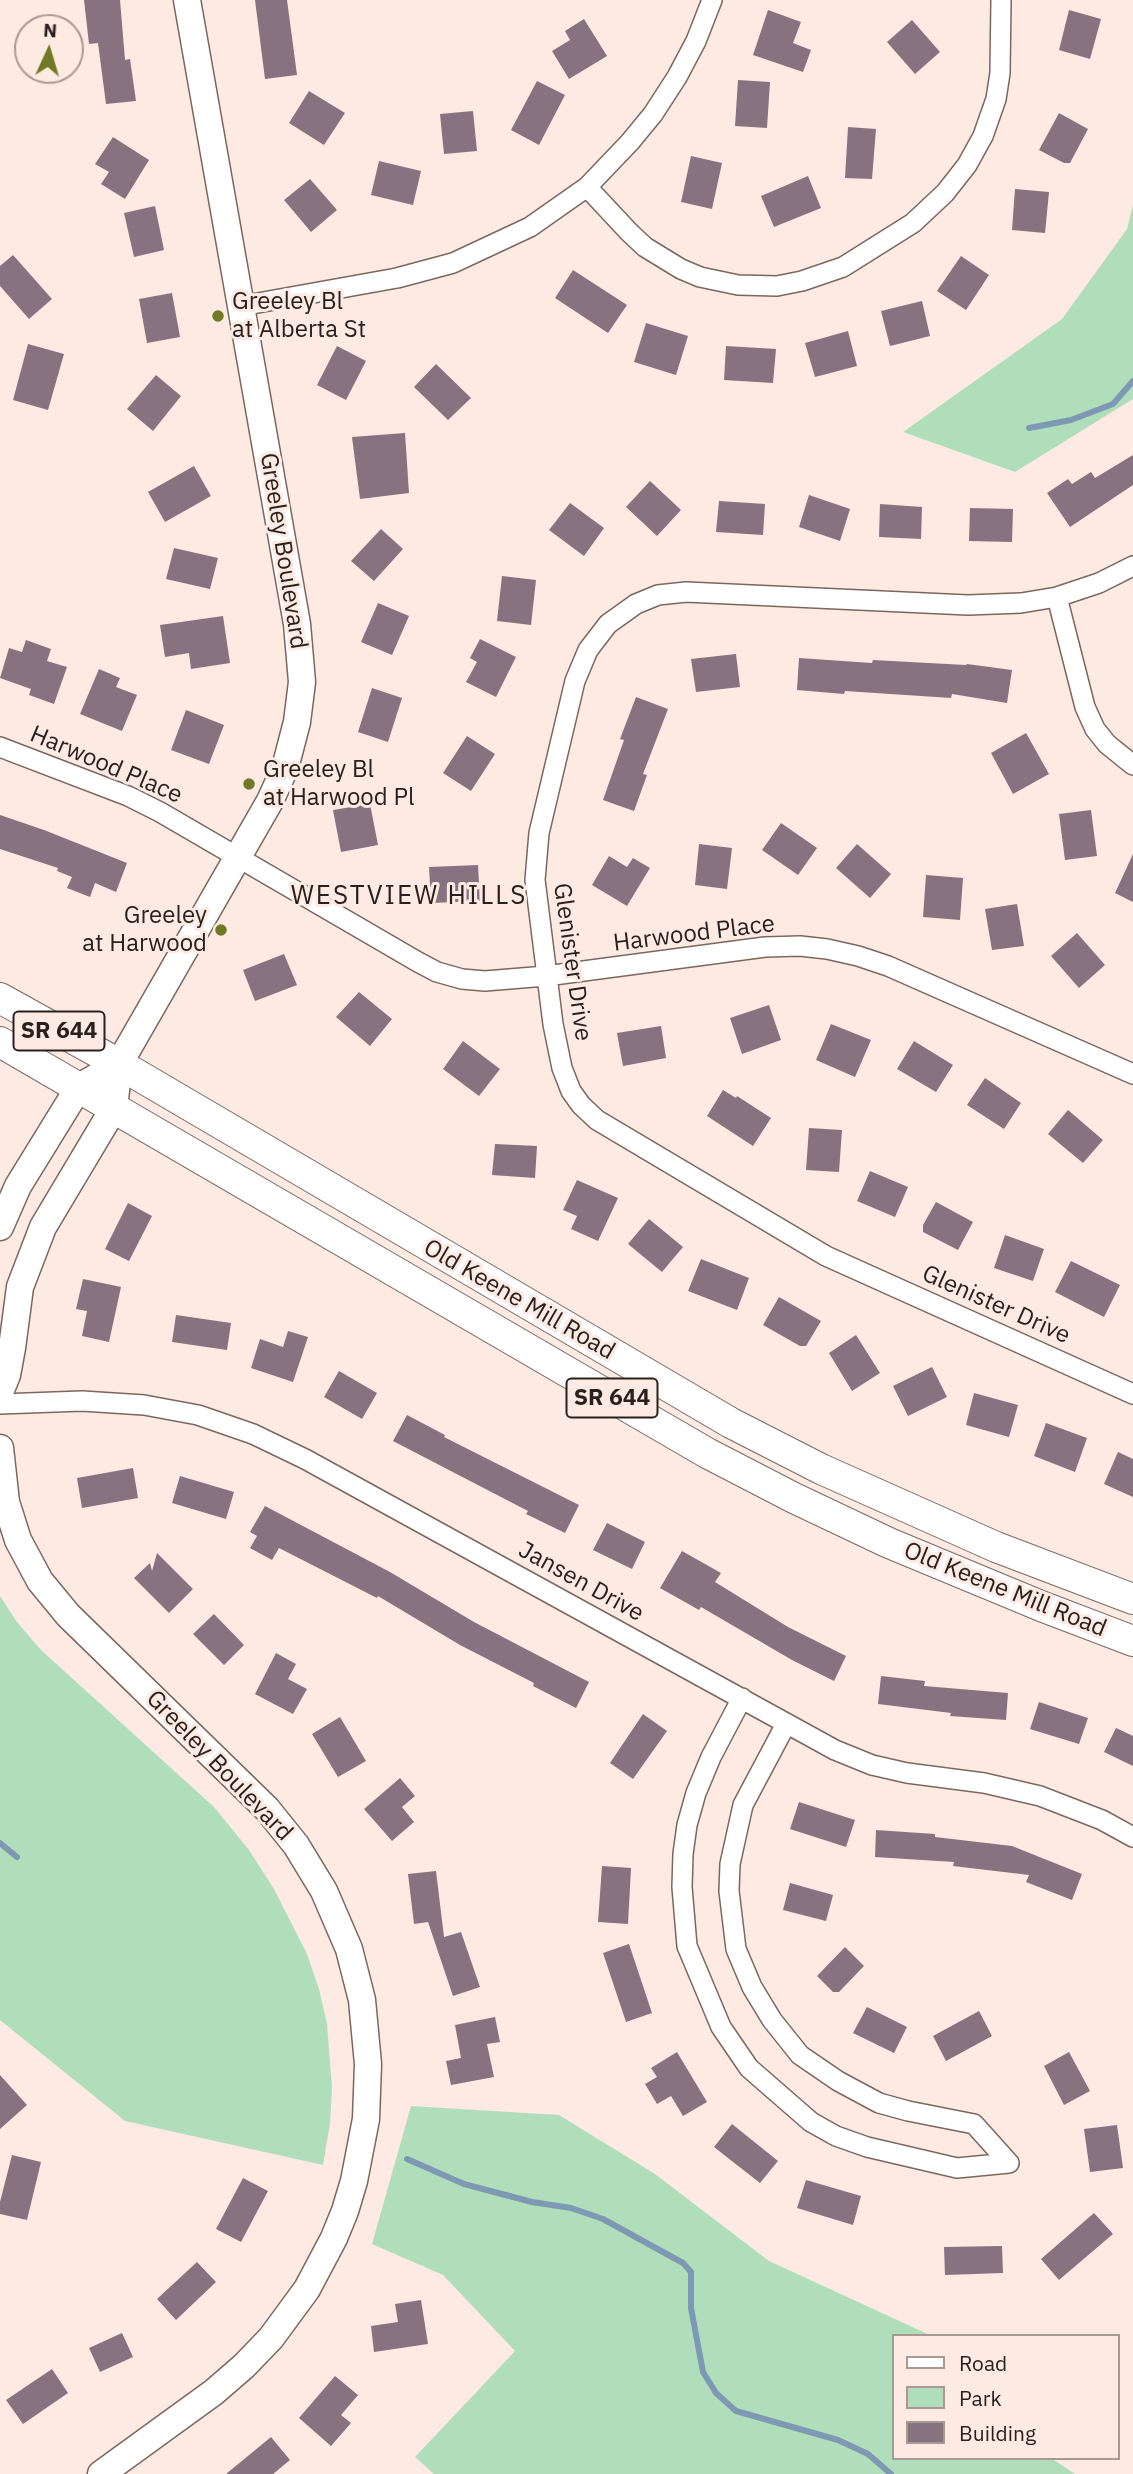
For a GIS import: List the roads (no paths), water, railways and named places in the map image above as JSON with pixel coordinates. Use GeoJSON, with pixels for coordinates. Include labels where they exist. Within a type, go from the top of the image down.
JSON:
{"type":"FeatureCollection","features":[{"type":"Feature","properties":{"kind":"main road","name":"Old Keene Mill Road"},"geometry":{"type":"LineString","coordinates":[[0,998],[119,1064],[731,1423],[821,1469],[971,1537],[1133,1599]]}},
{"type":"Feature","properties":{"kind":"main road","name":"Old Keene Mill Road"},"geometry":{"type":"LineString","coordinates":[[0,1042],[610,1397],[794,1498],[889,1543],[1133,1641]]}},
{"type":"Feature","properties":{"kind":"street","name":"Greeley Boulevard"},"geometry":{"type":"LineString","coordinates":[[0,1392],[7,1375],[20,1287],[43,1227],[114,1108],[119,1064],[270,801],[285,768],[297,722],[302,682],[297,624],[187,0]]}},
{"type":"Feature","properties":{"kind":"street"},"geometry":{"type":"LineString","coordinates":[[241,306],[397,278],[453,263],[530,227],[587,187],[653,114],[696,41],[712,0]]}},
{"type":"Feature","properties":{"kind":"street"},"geometry":{"type":"LineString","coordinates":[[587,187],[645,247],[700,277],[738,285],[777,286],[802,281],[843,267],[913,223],[945,193],[967,165],[983,136],[996,99],[1000,73],[1001,0]]}},
{"type":"Feature","properties":{"kind":"street","name":"Glenister Drive"},"geometry":{"type":"LineString","coordinates":[[1133,566],[1099,583],[1057,597],[1021,603],[968,605],[686,592],[658,595],[636,604],[608,624],[588,650],[575,681],[539,833],[535,880],[546,976],[562,1068],[571,1091],[597,1120],[826,1256],[1133,1394]]}},
{"type":"Feature","properties":{"kind":"street"},"geometry":{"type":"LineString","coordinates":[[1057,597],[1085,706],[1095,729],[1107,744],[1133,765]]}},
{"type":"Feature","properties":{"kind":"street","name":"Harwood Place"},"geometry":{"type":"LineString","coordinates":[[0,747],[128,796],[160,812],[437,972],[462,979],[485,981],[546,976],[765,947],[800,946],[827,949],[888,966],[1133,1074]]}},
{"type":"Feature","properties":{"kind":"street"},"geometry":{"type":"LineString","coordinates":[[0,1227],[18,1186],[79,1087],[119,1064]]}},
{"type":"Feature","properties":{"kind":"street","name":"Jansen Drive"},"geometry":{"type":"LineString","coordinates":[[0,1404],[82,1401],[144,1405],[198,1415],[253,1434],[305,1459],[835,1750],[872,1765],[906,1773],[984,1783],[1040,1796],[1102,1820],[1133,1837]]}},
{"type":"Feature","properties":{"kind":"street","name":"Greeley Boulevard"},"geometry":{"type":"LineString","coordinates":[[0,1448],[6,1502],[18,1540],[40,1581],[68,1615],[267,1809],[296,1845],[324,1891],[349,1949],[362,2000],[368,2064],[366,2119],[345,2211],[307,2289],[271,2338],[244,2366],[214,2392],[101,2474]]}},
{"type":"Feature","properties":{"kind":"street"},"geometry":{"type":"LineString","coordinates":[[742,1698],[696,1793],[687,1825],[683,1854],[682,1887],[687,1946],[721,2027],[750,2068],[811,2122],[836,2136],[867,2147],[957,2168],[1009,2163],[974,2124],[879,2103],[838,2081],[800,2055],[772,2020],[752,1987],[736,1948],[729,1891],[730,1864],[743,1805],[786,1724]]}},
{"type":"Feature","properties":{"kind":"waterway"},"geometry":{"type":"LineString","coordinates":[[1029,428],[1071,420],[1113,404],[1133,381]]}},
{"type":"Feature","properties":{"kind":"waterway"},"geometry":{"type":"LineString","coordinates":[[0,1843],[17,1857]]}},
{"type":"Feature","properties":{"kind":"waterway"},"geometry":{"type":"LineString","coordinates":[[407,2159],[464,2184],[532,2202],[571,2208],[603,2219],[683,2263],[691,2272],[691,2308],[703,2372],[716,2393],[736,2411],[838,2440],[868,2454],[891,2474]]}},
{"type":"Feature","properties":{"kind":"place","name":"Greeley Bl at Alberta St"},"geometry":{"type":"Point","coordinates":[218,316]}},
{"type":"Feature","properties":{"kind":"place","name":"Greeley Bl at Harwood Pl"},"geometry":{"type":"Point","coordinates":[249,784]}},
{"type":"Feature","properties":{"kind":"place","name":"Greeley at Harwood"},"geometry":{"type":"Point","coordinates":[221,930]}},
{"type":"Feature","properties":{"kind":"district","name":"WESTVIEW HILLS"},"geometry":{"type":"Point","coordinates":[409,896]}}]}
